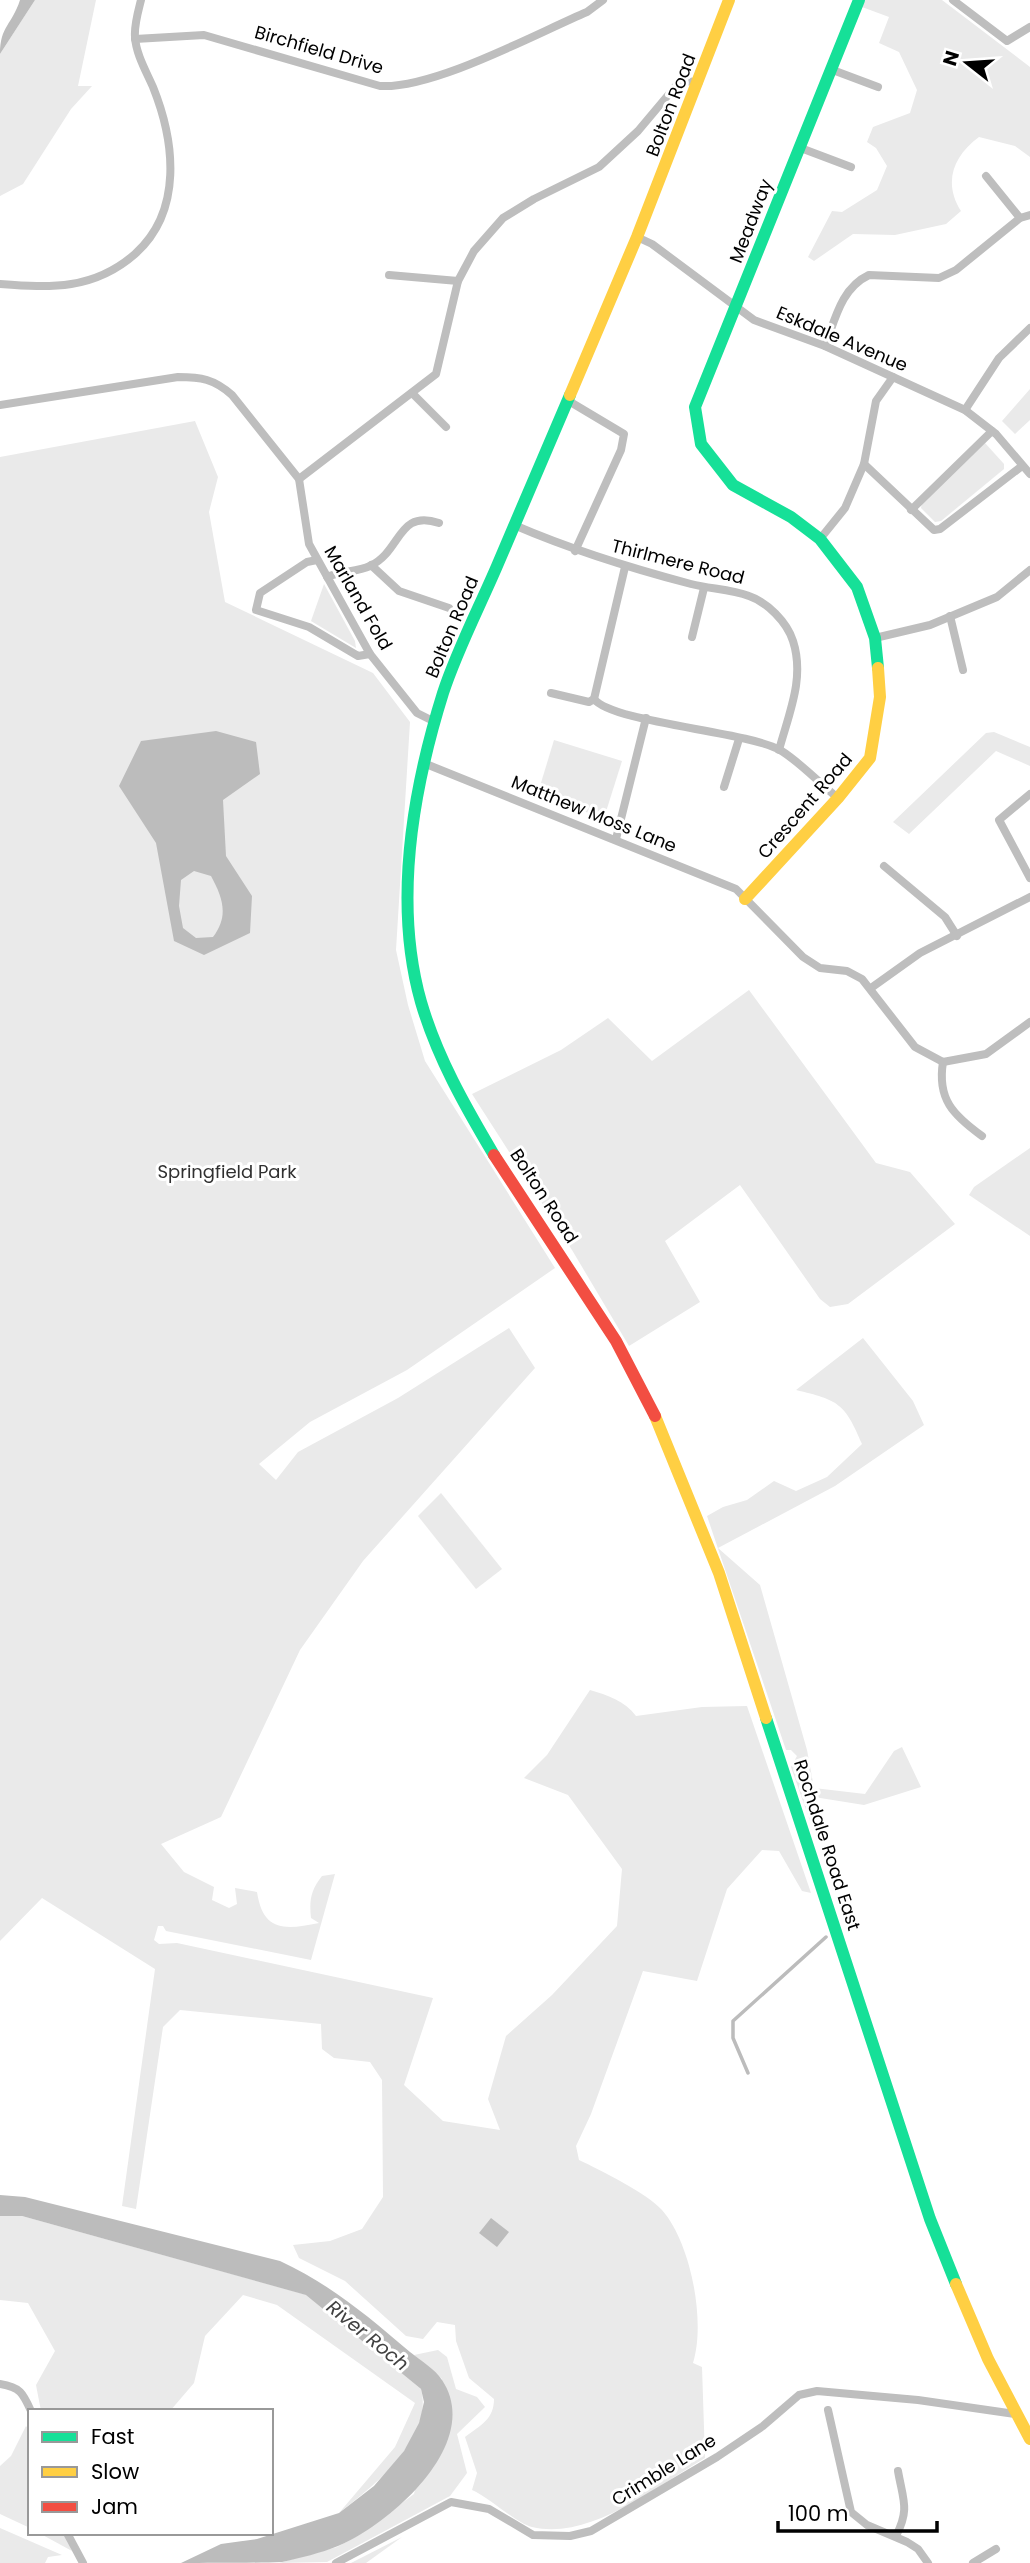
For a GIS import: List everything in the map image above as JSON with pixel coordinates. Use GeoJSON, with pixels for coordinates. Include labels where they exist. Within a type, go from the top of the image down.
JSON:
{"type":"FeatureCollection","features":[{"type":"Feature","properties":{"kind":"main road","name":"Bolton Road"},"geometry":{"type":"LineString","coordinates":[[571,1270],[460,1094],[426,1016],[412,951],[409,913],[412,849],[426,764],[444,691],[637,237],[729,0]]}},
{"type":"Feature","properties":{"kind":"main road","name":"Meadway"},"geometry":{"type":"LineString","coordinates":[[736,307],[859,0]]}},
{"type":"Feature","properties":{"kind":"main road","name":"Crescent Road"},"geometry":{"type":"LineString","coordinates":[[736,307],[695,407],[701,444],[733,485],[791,517],[820,540],[857,587],[875,638],[880,697],[870,758],[838,798],[745,899]]}},
{"type":"Feature","properties":{"kind":"main road","name":"Rochdale Road East"},"geometry":{"type":"LineString","coordinates":[[571,1270],[618,1345],[683,1478],[719,1573],[930,2219],[970,2316],[1015,2414],[1030,2439]]}},
{"type":"Feature","properties":{"kind":"street"},"geometry":{"type":"LineString","coordinates":[[0,284],[53,288],[81,283],[130,258],[160,225],[168,205],[169,160],[159,103],[135,39],[141,0]]}},
{"type":"Feature","properties":{"kind":"street","name":"Birchfield Drive"},"geometry":{"type":"LineString","coordinates":[[135,39],[168,35],[204,36],[380,86],[396,87],[437,77],[587,12],[603,0]]}},
{"type":"Feature","properties":{"kind":"street"},"geometry":{"type":"LineString","coordinates":[[953,0],[1007,41],[1030,27]]}},
{"type":"Feature","properties":{"kind":"street"},"geometry":{"type":"LineString","coordinates":[[830,69],[878,88]]}},
{"type":"Feature","properties":{"kind":"street"},"geometry":{"type":"LineString","coordinates":[[299,479],[436,374],[458,281],[474,251],[503,218],[534,199],[600,167],[638,131],[680,80],[699,82]]}},
{"type":"Feature","properties":{"kind":"street"},"geometry":{"type":"LineString","coordinates":[[798,147],[851,167]]}},
{"type":"Feature","properties":{"kind":"street"},"geometry":{"type":"LineString","coordinates":[[986,176],[1020,218]]}},
{"type":"Feature","properties":{"kind":"street"},"geometry":{"type":"LineString","coordinates":[[825,346],[846,295],[860,279],[869,275],[939,278],[956,270],[1020,218],[1030,215]]}},
{"type":"Feature","properties":{"kind":"street","name":"Eskdale Avenue"},"geometry":{"type":"LineString","coordinates":[[637,237],[652,244],[754,320],[825,346],[965,410],[992,431],[1030,474]]}},
{"type":"Feature","properties":{"kind":"street"},"geometry":{"type":"LineString","coordinates":[[389,275],[458,281]]}},
{"type":"Feature","properties":{"kind":"street"},"geometry":{"type":"LineString","coordinates":[[965,410],[999,358],[1030,328]]}},
{"type":"Feature","properties":{"kind":"street","name":"Marland Fold"},"geometry":{"type":"LineString","coordinates":[[0,405],[178,377],[207,378],[232,395],[299,479],[309,544],[370,654],[417,713],[435,722]]}},
{"type":"Feature","properties":{"kind":"street"},"geometry":{"type":"LineString","coordinates":[[820,540],[845,508],[864,464],[876,401],[893,377]]}},
{"type":"Feature","properties":{"kind":"street"},"geometry":{"type":"LineString","coordinates":[[412,393],[446,427]]}},
{"type":"Feature","properties":{"kind":"street"},"geometry":{"type":"LineString","coordinates":[[566,400],[624,435],[621,450],[575,551]]}},
{"type":"Feature","properties":{"kind":"street"},"geometry":{"type":"LineString","coordinates":[[911,509],[992,431]]}},
{"type":"Feature","properties":{"kind":"street"},"geometry":{"type":"LineString","coordinates":[[864,464],[928,526],[940,529],[1022,466]]}},
{"type":"Feature","properties":{"kind":"street"},"geometry":{"type":"LineString","coordinates":[[327,577],[371,565],[393,547],[404,528],[414,520],[430,516],[439,523]]}},
{"type":"Feature","properties":{"kind":"street","name":"Thirlmere Road"},"geometry":{"type":"LineString","coordinates":[[514,525],[575,551],[625,567],[704,588],[750,596],[778,615],[792,639],[799,679],[779,750]]}},
{"type":"Feature","properties":{"kind":"street"},"geometry":{"type":"LineString","coordinates":[[317,561],[307,562],[260,593],[256,610],[309,627],[358,656],[370,654]]}},
{"type":"Feature","properties":{"kind":"street"},"geometry":{"type":"LineString","coordinates":[[371,565],[399,590],[449,608]]}},
{"type":"Feature","properties":{"kind":"street"},"geometry":{"type":"LineString","coordinates":[[551,693],[589,702],[594,699],[625,567]]}},
{"type":"Feature","properties":{"kind":"street"},"geometry":{"type":"LineString","coordinates":[[875,638],[930,625],[997,597],[1030,570]]}},
{"type":"Feature","properties":{"kind":"street"},"geometry":{"type":"LineString","coordinates":[[692,638],[704,588]]}},
{"type":"Feature","properties":{"kind":"street"},"geometry":{"type":"LineString","coordinates":[[950,616],[963,670]]}},
{"type":"Feature","properties":{"kind":"street"},"geometry":{"type":"LineString","coordinates":[[594,699],[602,705],[646,718],[779,750],[838,798]]}},
{"type":"Feature","properties":{"kind":"street"},"geometry":{"type":"LineString","coordinates":[[616,839],[646,718]]}},
{"type":"Feature","properties":{"kind":"street"},"geometry":{"type":"LineString","coordinates":[[724,787],[739,739]]}},
{"type":"Feature","properties":{"kind":"street","name":"Matthew Moss Lane"},"geometry":{"type":"LineString","coordinates":[[426,764],[736,889],[803,957],[820,968],[847,971],[871,988]]}},
{"type":"Feature","properties":{"kind":"street"},"geometry":{"type":"LineString","coordinates":[[1030,794],[999,820],[1030,878]]}},
{"type":"Feature","properties":{"kind":"street"},"geometry":{"type":"LineString","coordinates":[[884,866],[946,917],[957,936]]}},
{"type":"Feature","properties":{"kind":"street"},"geometry":{"type":"LineString","coordinates":[[1028,1028],[986,1054],[943,1062],[915,1047],[871,988],[920,953],[1030,897]]}},
{"type":"Feature","properties":{"kind":"street"},"geometry":{"type":"LineString","coordinates":[[943,1062],[943,1097],[964,1123],[982,1136]]}},
{"type":"Feature","properties":{"kind":"street"},"geometry":{"type":"LineString","coordinates":[[0,2384],[16,2386],[22,2391],[30,2409]]}},
{"type":"Feature","properties":{"kind":"street","name":"Crimble Lane"},"geometry":{"type":"LineString","coordinates":[[335,2563],[452,2502],[489,2509],[533,2535],[570,2536],[591,2531],[729,2449],[763,2426],[791,2400],[817,2391],[918,2400],[1015,2414]]}},
{"type":"Feature","properties":{"kind":"street"},"geometry":{"type":"LineString","coordinates":[[828,2410],[847,2514],[918,2549],[928,2563]]}},
{"type":"Feature","properties":{"kind":"street"},"geometry":{"type":"LineString","coordinates":[[896,2536],[905,2519],[906,2506],[898,2471]]}},
{"type":"Feature","properties":{"kind":"street"},"geometry":{"type":"LineString","coordinates":[[68,2535],[83,2563]]}},
{"type":"Feature","properties":{"kind":"street"},"geometry":{"type":"LineString","coordinates":[[974,2563],[996,2549]]}},
{"type":"Feature","properties":{"kind":"green space"},"geometry":{"type":"Polygon","coordinates":[[[35,0],[96,0],[78,86],[92,86],[71,109],[23,184],[0,196],[0,54],[35,0]]]}},
{"type":"Feature","properties":{"kind":"green space"},"geometry":{"type":"Polygon","coordinates":[[[865,0],[942,0],[1030,67],[1030,157],[1015,146],[979,137],[957,161],[952,180],[961,211],[946,224],[895,235],[853,234],[814,261],[808,257],[832,211],[842,212],[877,190],[887,166],[876,148],[867,142],[873,127],[910,113],[917,90],[899,52],[879,43],[889,17],[862,7],[865,0]]]}},
{"type":"Feature","properties":{"kind":"green space"},"geometry":{"type":"Polygon","coordinates":[[[1030,389],[1030,420],[1015,434],[1002,421],[1030,389]]]}},
{"type":"Feature","properties":{"kind":"green space","name":"Springfield Park"},"geometry":{"type":"Polygon","coordinates":[[[195,421],[218,477],[209,512],[225,602],[373,673],[410,722],[396,950],[408,1005],[425,1061],[555,1268],[407,1370],[310,1422],[259,1464],[276,1480],[298,1452],[398,1398],[509,1328],[535,1368],[363,1561],[300,1650],[221,1817],[161,1844],[184,1872],[214,1887],[212,1900],[229,1908],[237,1904],[235,1888],[257,1892],[264,1915],[270,1921],[286,1927],[319,1923],[311,1918],[313,1891],[322,1876],[335,1874],[311,1960],[166,1931],[163,1926],[158,1926],[154,1940],[159,1944],[177,1943],[433,1998],[404,2085],[443,2121],[500,2130],[488,2099],[506,2036],[552,1995],[617,1926],[622,1869],[568,1795],[524,1778],[547,1755],[590,1690],[621,1702],[636,1716],[702,1707],[747,1706],[811,1893],[802,1891],[779,1851],[762,1850],[727,1889],[697,1981],[643,1971],[591,2114],[576,2146],[579,2160],[623,2183],[662,2210],[681,2242],[697,2305],[697,2346],[693,2363],[702,2367],[705,2458],[622,2508],[577,2526],[554,2529],[526,2525],[472,2490],[477,2473],[465,2437],[489,2417],[494,2399],[469,2378],[456,2341],[455,2325],[437,2322],[423,2339],[406,2336],[345,2281],[299,2258],[293,2245],[330,2241],[362,2229],[383,2197],[382,2080],[370,2062],[334,2058],[322,2049],[321,2024],[180,2010],[163,2027],[136,2209],[122,2206],[155,1969],[42,1898],[0,1941],[0,457],[195,421]]]}},
{"type":"Feature","properties":{"kind":"green space"},"geometry":{"type":"Polygon","coordinates":[[[985,443],[1004,464],[1004,469],[941,521],[935,522],[921,508],[922,503],[985,443]]]}},
{"type":"Feature","properties":{"kind":"green space"},"geometry":{"type":"Polygon","coordinates":[[[324,584],[355,641],[356,648],[311,621],[324,584]]]}},
{"type":"Feature","properties":{"kind":"green space"},"geometry":{"type":"Polygon","coordinates":[[[994,732],[1030,747],[1030,766],[996,751],[909,834],[893,822],[986,733],[994,732]]]}},
{"type":"Feature","properties":{"kind":"green space"},"geometry":{"type":"Polygon","coordinates":[[[554,740],[622,761],[604,818],[537,796],[554,740]]]}},
{"type":"Feature","properties":{"kind":"green space"},"geometry":{"type":"Polygon","coordinates":[[[749,990],[876,1163],[910,1172],[955,1224],[848,1304],[830,1307],[820,1299],[740,1185],[665,1241],[700,1302],[629,1346],[572,1250],[472,1094],[561,1050],[608,1018],[652,1061],[749,990]]]}},
{"type":"Feature","properties":{"kind":"green space"},"geometry":{"type":"Polygon","coordinates":[[[1030,1148],[1030,1236],[969,1195],[974,1187],[1030,1148]]]}},
{"type":"Feature","properties":{"kind":"green space"},"geometry":{"type":"Polygon","coordinates":[[[863,1338],[913,1401],[924,1425],[835,1486],[718,1548],[760,1585],[807,1750],[814,1788],[865,1794],[894,1751],[902,1747],[921,1787],[864,1805],[814,1797],[814,1823],[811,1824],[791,1767],[797,1756],[791,1750],[786,1750],[707,1516],[723,1507],[747,1500],[774,1481],[796,1491],[827,1477],[862,1444],[850,1420],[838,1405],[822,1397],[796,1390],[863,1338]]]}},
{"type":"Feature","properties":{"kind":"green space"},"geometry":{"type":"Polygon","coordinates":[[[441,1493],[502,1569],[476,1589],[418,1516],[441,1493]]]}},
{"type":"Feature","properties":{"kind":"green space"},"geometry":{"type":"Polygon","coordinates":[[[0,2216],[22,2216],[307,2295],[421,2389],[423,2407],[410,2443],[398,2460],[368,2490],[339,2513],[395,2447],[415,2403],[277,2305],[243,2295],[205,2336],[194,2383],[172,2409],[41,2409],[36,2385],[55,2351],[28,2303],[0,2300],[0,2216]]]}},
{"type":"Feature","properties":{"kind":"green space"},"geometry":{"type":"Polygon","coordinates":[[[438,2350],[447,2357],[456,2389],[477,2397],[485,2407],[457,2434],[467,2473],[450,2496],[327,2562],[279,2563],[337,2547],[359,2535],[414,2494],[442,2379],[414,2355],[438,2350]]]}},
{"type":"Feature","properties":{"kind":"green space"},"geometry":{"type":"Polygon","coordinates":[[[26,2426],[28,2527],[0,2514],[0,2466],[11,2456],[26,2426]]]}},
{"type":"Feature","properties":{"kind":"green space"},"geometry":{"type":"Polygon","coordinates":[[[0,2528],[62,2555],[48,2557],[45,2563],[0,2563],[0,2528]]]}},
{"type":"Feature","properties":{"kind":"green space"},"geometry":{"type":"Polygon","coordinates":[[[43,2535],[65,2535],[72,2551],[43,2535]]]}},
{"type":"Feature","properties":{"kind":"green space"},"geometry":{"type":"Polygon","coordinates":[[[402,2537],[366,2563],[351,2563],[402,2537]]]}},
{"type":"Feature","properties":{"kind":"water"},"geometry":{"type":"Polygon","coordinates":[[[20,0],[35,0],[0,54],[4,31],[20,0]]]}},
{"type":"Feature","properties":{"kind":"water"},"geometry":{"type":"Polygon","coordinates":[[[216,731],[256,742],[260,774],[223,800],[226,856],[252,896],[250,933],[204,955],[174,941],[156,843],[119,786],[141,741],[216,731]],[[194,871],[181,880],[179,906],[183,928],[196,938],[213,937],[223,914],[219,892],[211,876],[194,871]]]}},
{"type":"Feature","properties":{"kind":"water","name":"River Roch"},"geometry":{"type":"Polygon","coordinates":[[[0,2195],[25,2197],[280,2261],[298,2270],[364,2314],[442,2380],[452,2404],[451,2429],[441,2454],[425,2478],[405,2500],[382,2520],[338,2546],[282,2562],[181,2563],[221,2544],[273,2535],[339,2513],[374,2486],[404,2451],[419,2423],[424,2402],[421,2389],[306,2295],[22,2216],[0,2216],[0,2195]]]}},
{"type":"Feature","properties":{"kind":"water"},"geometry":{"type":"Polygon","coordinates":[[[491,2218],[509,2232],[497,2247],[479,2233],[491,2218]]]}},
{"type":"Feature","properties":{"kind":"waterway"},"geometry":{"type":"LineString","coordinates":[[748,2073],[733,2038],[733,2021],[826,1937]]}},
{"type":"Feature","properties":{"kind":"traffic: fast"},"geometry":{"type":"LineString","coordinates":[[859,0],[695,407],[701,444],[733,485],[791,517],[820,539],[857,587],[875,638],[878,668]]}},
{"type":"Feature","properties":{"kind":"traffic: fast"},"geometry":{"type":"LineString","coordinates":[[494,1155],[443,1062],[421,1002],[408,925],[410,846],[423,768],[443,693],[461,645],[570,395]]}},
{"type":"Feature","properties":{"kind":"traffic: fast"},"geometry":{"type":"LineString","coordinates":[[766,1718],[930,2219],[956,2284]]}},
{"type":"Feature","properties":{"kind":"traffic: slow"},"geometry":{"type":"LineString","coordinates":[[570,395],[637,237],[729,0]]}},
{"type":"Feature","properties":{"kind":"traffic: slow"},"geometry":{"type":"LineString","coordinates":[[745,899],[838,798],[870,758],[880,697],[878,668]]}},
{"type":"Feature","properties":{"kind":"traffic: slow"},"geometry":{"type":"LineString","coordinates":[[655,1416],[719,1573],[766,1718]]}},
{"type":"Feature","properties":{"kind":"traffic: slow"},"geometry":{"type":"LineString","coordinates":[[956,2284],[988,2359],[1030,2439]]}},
{"type":"Feature","properties":{"kind":"traffic: jam"},"geometry":{"type":"LineString","coordinates":[[494,1155],[616,1341],[655,1416]]}}]}
